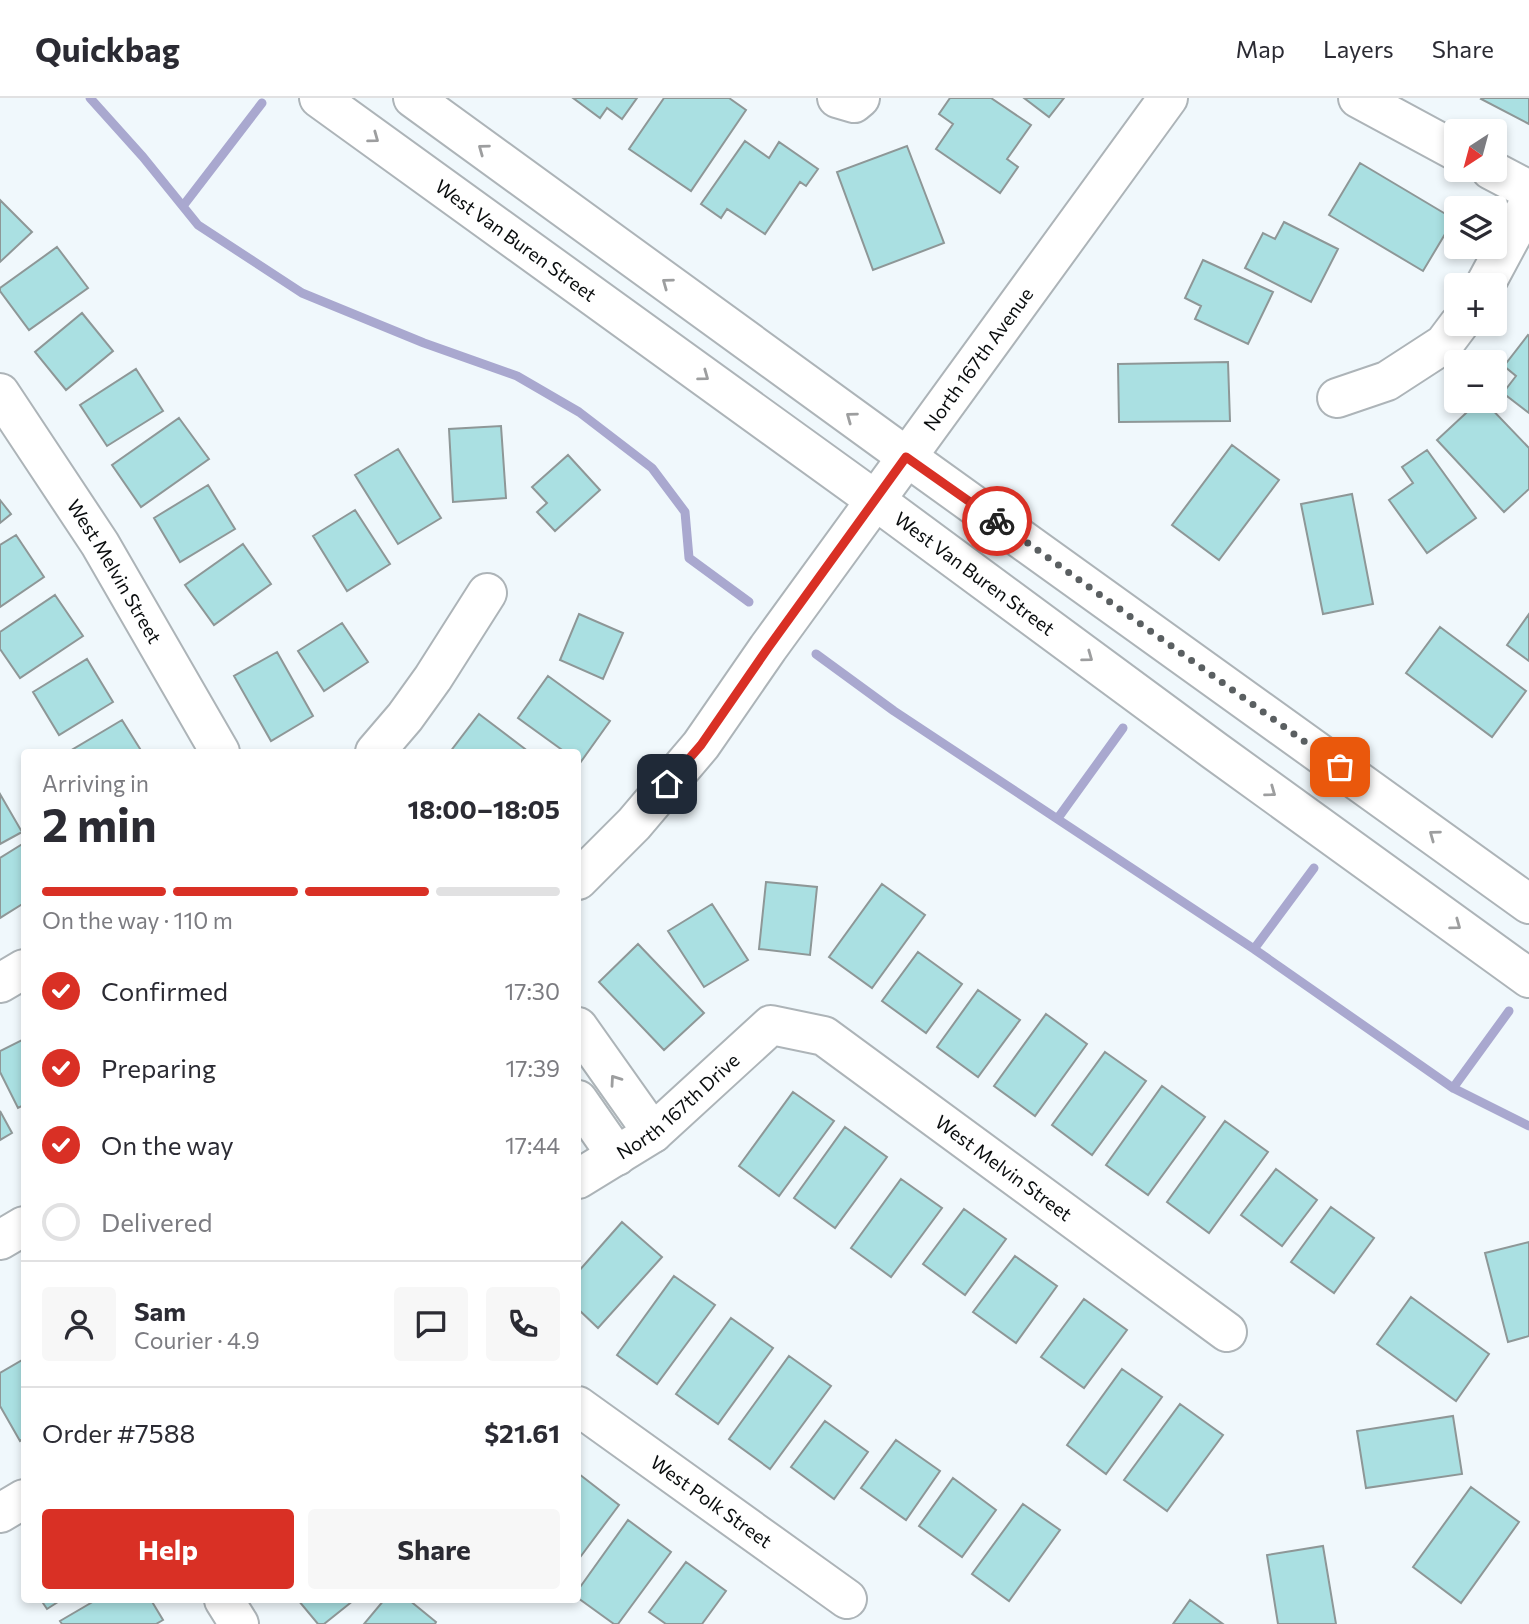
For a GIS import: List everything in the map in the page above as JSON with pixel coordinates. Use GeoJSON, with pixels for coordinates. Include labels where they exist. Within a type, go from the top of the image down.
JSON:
{"type":"FeatureCollection","features":[{"type":"Feature","properties":{"kind":"street","name":"West Van Buren Street"},"geometry":{"type":"LineString","coordinates":[[319,98],[1529,978]]}},
{"type":"Feature","properties":{"kind":"street"},"geometry":{"type":"LineString","coordinates":[[413,98],[906,457],[1529,904]]}},
{"type":"Feature","properties":{"kind":"street","name":"North 167th Avenue"},"geometry":{"type":"LineString","coordinates":[[581,877],[634,824],[701,745],[768,648],[1168,98]]}},
{"type":"Feature","properties":{"kind":"street"},"geometry":{"type":"LineString","coordinates":[[1358,98],[1444,145]]}},
{"type":"Feature","properties":{"kind":"street"},"geometry":{"type":"LineString","coordinates":[[1507,178],[1529,190]]}},
{"type":"Feature","properties":{"kind":"street"},"geometry":{"type":"LineString","coordinates":[[1491,273],[1529,203]]}},
{"type":"Feature","properties":{"kind":"street"},"geometry":{"type":"LineString","coordinates":[[1337,398],[1387,381],[1444,344],[1450,336]]}},
{"type":"Feature","properties":{"kind":"street","name":"West Melvin Street"},"geometry":{"type":"LineString","coordinates":[[0,393],[100,544],[218,749]]}},
{"type":"Feature","properties":{"kind":"street"},"geometry":{"type":"LineString","coordinates":[[378,749],[433,678],[487,593]]}},
{"type":"Feature","properties":{"kind":"street"},"geometry":{"type":"LineString","coordinates":[[0,983],[21,971]]}},
{"type":"Feature","properties":{"kind":"street","name":"West Melvin Street"},"geometry":{"type":"LineString","coordinates":[[771,1025],[824,1036],[1227,1332]]}},
{"type":"Feature","properties":{"kind":"street","name":"North 167th Drive"},"geometry":{"type":"LineString","coordinates":[[581,1177],[653,1133],[771,1025]]}},
{"type":"Feature","properties":{"kind":"street"},"geometry":{"type":"LineString","coordinates":[[581,1031],[653,1133]]}},
{"type":"Feature","properties":{"kind":"street"},"geometry":{"type":"LineString","coordinates":[[581,1104],[617,1156]]}},
{"type":"Feature","properties":{"kind":"street"},"geometry":{"type":"LineString","coordinates":[[0,1240],[21,1228]]}},
{"type":"Feature","properties":{"kind":"street","name":"West Polk Street"},"geometry":{"type":"LineString","coordinates":[[581,1409],[847,1599]]}},
{"type":"Feature","properties":{"kind":"street"},"geometry":{"type":"LineString","coordinates":[[0,1513],[21,1501]]}},
{"type":"Feature","properties":{"kind":"street"},"geometry":{"type":"LineString","coordinates":[[226,1603],[239,1624]]}},
{"type":"Feature","properties":{"kind":"building"},"geometry":{"type":"Polygon","coordinates":[[[573,98],[637,98],[622,119],[607,108],[600,118],[573,98]]]}},
{"type":"Feature","properties":{"kind":"building"},"geometry":{"type":"Polygon","coordinates":[[[664,98],[729,98],[746,110],[691,191],[629,149],[664,98]]]}},
{"type":"Feature","properties":{"kind":"building"},"geometry":{"type":"Polygon","coordinates":[[[950,98],[991,98],[1031,125],[1007,159],[1018,167],[1000,193],[936,149],[953,124],[939,114],[950,98]]]}},
{"type":"Feature","properties":{"kind":"building"},"geometry":{"type":"Polygon","coordinates":[[[1024,98],[1064,98],[1049,117],[1024,98]]]}},
{"type":"Feature","properties":{"kind":"building"},"geometry":{"type":"Polygon","coordinates":[[[1529,98],[1529,124],[1481,99],[1529,98]]]}},
{"type":"Feature","properties":{"kind":"building"},"geometry":{"type":"Polygon","coordinates":[[[745,141],[769,158],[779,142],[818,169],[806,186],[800,182],[765,234],[727,209],[721,218],[701,204],[745,141]]]}},
{"type":"Feature","properties":{"kind":"building"},"geometry":{"type":"Polygon","coordinates":[[[907,146],[944,243],[873,270],[837,172],[907,146]]]}},
{"type":"Feature","properties":{"kind":"building"},"geometry":{"type":"Polygon","coordinates":[[[1360,163],[1444,213],[1444,236],[1423,271],[1329,215],[1360,163]]]}},
{"type":"Feature","properties":{"kind":"building"},"geometry":{"type":"Polygon","coordinates":[[[0,200],[32,232],[0,262],[0,200]]]}},
{"type":"Feature","properties":{"kind":"building"},"geometry":{"type":"Polygon","coordinates":[[[1284,222],[1338,249],[1311,302],[1245,268],[1263,233],[1275,239],[1284,222]]]}},
{"type":"Feature","properties":{"kind":"building"},"geometry":{"type":"Polygon","coordinates":[[[57,247],[88,288],[29,330],[0,288],[57,247]]]}},
{"type":"Feature","properties":{"kind":"building"},"geometry":{"type":"Polygon","coordinates":[[[1203,260],[1273,292],[1248,344],[1195,319],[1201,306],[1185,298],[1203,260]]]}},
{"type":"Feature","properties":{"kind":"building"},"geometry":{"type":"Polygon","coordinates":[[[82,313],[113,351],[66,390],[35,352],[82,313]]]}},
{"type":"Feature","properties":{"kind":"building"},"geometry":{"type":"Polygon","coordinates":[[[1528,335],[1529,413],[1507,396],[1507,388],[1516,376],[1507,368],[1507,362],[1528,335]]]}},
{"type":"Feature","properties":{"kind":"building"},"geometry":{"type":"Polygon","coordinates":[[[1228,362],[1230,421],[1119,422],[1118,364],[1228,362]]]}},
{"type":"Feature","properties":{"kind":"building"},"geometry":{"type":"Polygon","coordinates":[[[136,369],[163,411],[107,446],[80,405],[136,369]]]}},
{"type":"Feature","properties":{"kind":"building"},"geometry":{"type":"Polygon","coordinates":[[[1466,413],[1495,413],[1529,448],[1529,489],[1504,512],[1437,440],[1466,413]]]}},
{"type":"Feature","properties":{"kind":"building"},"geometry":{"type":"Polygon","coordinates":[[[179,418],[209,459],[141,507],[112,465],[179,418]]]}},
{"type":"Feature","properties":{"kind":"building"},"geometry":{"type":"Polygon","coordinates":[[[501,426],[506,498],[453,502],[449,429],[501,426]]]}},
{"type":"Feature","properties":{"kind":"building"},"geometry":{"type":"Polygon","coordinates":[[[1232,445],[1279,480],[1219,560],[1172,525],[1232,445]]]}},
{"type":"Feature","properties":{"kind":"building"},"geometry":{"type":"Polygon","coordinates":[[[398,449],[441,518],[398,544],[355,475],[398,449]]]}},
{"type":"Feature","properties":{"kind":"building"},"geometry":{"type":"Polygon","coordinates":[[[1427,450],[1476,518],[1427,553],[1389,500],[1413,483],[1402,467],[1427,450]]]}},
{"type":"Feature","properties":{"kind":"building"},"geometry":{"type":"Polygon","coordinates":[[[568,455],[600,490],[555,531],[537,512],[547,503],[532,487],[568,455]]]}},
{"type":"Feature","properties":{"kind":"building"},"geometry":{"type":"Polygon","coordinates":[[[208,485],[235,529],[180,562],[154,518],[208,485]]]}},
{"type":"Feature","properties":{"kind":"building"},"geometry":{"type":"Polygon","coordinates":[[[1352,494],[1373,604],[1323,614],[1301,504],[1352,494]]]}},
{"type":"Feature","properties":{"kind":"building"},"geometry":{"type":"Polygon","coordinates":[[[0,500],[11,514],[0,523],[0,500]]]}},
{"type":"Feature","properties":{"kind":"building"},"geometry":{"type":"Polygon","coordinates":[[[355,510],[390,564],[347,591],[313,536],[355,510]]]}},
{"type":"Feature","properties":{"kind":"building"},"geometry":{"type":"Polygon","coordinates":[[[16,535],[44,577],[0,607],[0,545],[16,535]]]}},
{"type":"Feature","properties":{"kind":"building"},"geometry":{"type":"Polygon","coordinates":[[[243,544],[271,584],[214,625],[185,585],[243,544]]]}},
{"type":"Feature","properties":{"kind":"building"},"geometry":{"type":"Polygon","coordinates":[[[55,595],[83,636],[20,678],[0,649],[0,632],[55,595]]]}},
{"type":"Feature","properties":{"kind":"building"},"geometry":{"type":"Polygon","coordinates":[[[579,614],[623,633],[603,679],[560,660],[579,614]]]}},
{"type":"Feature","properties":{"kind":"building"},"geometry":{"type":"Polygon","coordinates":[[[1529,614],[1529,661],[1507,645],[1529,614]]]}},
{"type":"Feature","properties":{"kind":"building"},"geometry":{"type":"Polygon","coordinates":[[[342,623],[368,662],[324,691],[298,651],[342,623]]]}},
{"type":"Feature","properties":{"kind":"building"},"geometry":{"type":"Polygon","coordinates":[[[1440,627],[1526,691],[1492,737],[1406,673],[1440,627]]]}},
{"type":"Feature","properties":{"kind":"building"},"geometry":{"type":"Polygon","coordinates":[[[277,652],[313,716],[271,741],[234,676],[277,652]]]}},
{"type":"Feature","properties":{"kind":"building"},"geometry":{"type":"Polygon","coordinates":[[[87,659],[113,702],[59,735],[33,692],[87,659]]]}},
{"type":"Feature","properties":{"kind":"building"},"geometry":{"type":"Polygon","coordinates":[[[548,676],[610,721],[581,762],[581,749],[561,749],[518,718],[548,676]]]}},
{"type":"Feature","properties":{"kind":"building"},"geometry":{"type":"Polygon","coordinates":[[[479,714],[525,749],[452,749],[479,714]]]}},
{"type":"Feature","properties":{"kind":"building"},"geometry":{"type":"Polygon","coordinates":[[[122,720],[140,749],[73,749],[122,720]]]}},
{"type":"Feature","properties":{"kind":"building"},"geometry":{"type":"Polygon","coordinates":[[[0,794],[21,833],[0,844],[0,794]]]}},
{"type":"Feature","properties":{"kind":"building"},"geometry":{"type":"Polygon","coordinates":[[[21,845],[21,905],[0,918],[0,858],[21,845]]]}},
{"type":"Feature","properties":{"kind":"building"},"geometry":{"type":"Polygon","coordinates":[[[766,882],[817,887],[810,955],[759,949],[766,882]]]}},
{"type":"Feature","properties":{"kind":"building"},"geometry":{"type":"Polygon","coordinates":[[[882,884],[925,915],[872,988],[829,957],[882,884]]]}},
{"type":"Feature","properties":{"kind":"building"},"geometry":{"type":"Polygon","coordinates":[[[712,904],[748,960],[704,987],[668,931],[712,904]]]}},
{"type":"Feature","properties":{"kind":"building"},"geometry":{"type":"Polygon","coordinates":[[[638,944],[704,1013],[664,1050],[599,982],[638,944]]]}},
{"type":"Feature","properties":{"kind":"building"},"geometry":{"type":"Polygon","coordinates":[[[918,952],[962,984],[926,1033],[882,1001],[918,952]]]}},
{"type":"Feature","properties":{"kind":"building"},"geometry":{"type":"Polygon","coordinates":[[[978,990],[1020,1020],[978,1077],[937,1047],[978,990]]]}},
{"type":"Feature","properties":{"kind":"building"},"geometry":{"type":"Polygon","coordinates":[[[1046,1014],[1087,1044],[1035,1116],[994,1086],[1046,1014]]]}},
{"type":"Feature","properties":{"kind":"building"},"geometry":{"type":"Polygon","coordinates":[[[21,1040],[21,1106],[18,1108],[0,1072],[0,1051],[21,1040]]]}},
{"type":"Feature","properties":{"kind":"building"},"geometry":{"type":"Polygon","coordinates":[[[1105,1052],[1146,1081],[1092,1155],[1052,1125],[1105,1052]]]}},
{"type":"Feature","properties":{"kind":"building"},"geometry":{"type":"Polygon","coordinates":[[[1162,1086],[1205,1117],[1148,1195],[1106,1165],[1162,1086]]]}},
{"type":"Feature","properties":{"kind":"building"},"geometry":{"type":"Polygon","coordinates":[[[793,1092],[834,1121],[779,1196],[739,1166],[793,1092]]]}},
{"type":"Feature","properties":{"kind":"building"},"geometry":{"type":"Polygon","coordinates":[[[0,1111],[12,1133],[0,1140],[0,1111]]]}},
{"type":"Feature","properties":{"kind":"building"},"geometry":{"type":"Polygon","coordinates":[[[1225,1121],[1268,1152],[1209,1233],[1167,1202],[1225,1121]]]}},
{"type":"Feature","properties":{"kind":"building"},"geometry":{"type":"Polygon","coordinates":[[[845,1127],[887,1157],[835,1228],[794,1198],[845,1127]]]}},
{"type":"Feature","properties":{"kind":"building"},"geometry":{"type":"Polygon","coordinates":[[[1276,1169],[1317,1200],[1282,1246],[1241,1215],[1276,1169]]]}},
{"type":"Feature","properties":{"kind":"building"},"geometry":{"type":"Polygon","coordinates":[[[901,1179],[942,1208],[891,1277],[851,1248],[901,1179]]]}},
{"type":"Feature","properties":{"kind":"building"},"geometry":{"type":"Polygon","coordinates":[[[1331,1207],[1374,1238],[1334,1293],[1291,1262],[1331,1207]]]}},
{"type":"Feature","properties":{"kind":"building"},"geometry":{"type":"Polygon","coordinates":[[[964,1209],[1006,1239],[965,1295],[923,1264],[964,1209]]]}},
{"type":"Feature","properties":{"kind":"building"},"geometry":{"type":"Polygon","coordinates":[[[622,1222],[662,1257],[598,1328],[581,1312],[581,1269],[622,1222]]]}},
{"type":"Feature","properties":{"kind":"building"},"geometry":{"type":"Polygon","coordinates":[[[1529,1242],[1529,1336],[1508,1342],[1485,1253],[1529,1242]]]}},
{"type":"Feature","properties":{"kind":"building"},"geometry":{"type":"Polygon","coordinates":[[[1015,1256],[1057,1286],[1016,1343],[973,1312],[1015,1256]]]}},
{"type":"Feature","properties":{"kind":"building"},"geometry":{"type":"Polygon","coordinates":[[[674,1276],[715,1305],[657,1384],[617,1355],[674,1276]]]}},
{"type":"Feature","properties":{"kind":"building"},"geometry":{"type":"Polygon","coordinates":[[[1411,1297],[1489,1354],[1456,1401],[1377,1344],[1411,1297]]]}},
{"type":"Feature","properties":{"kind":"building"},"geometry":{"type":"Polygon","coordinates":[[[1084,1299],[1127,1330],[1084,1388],[1041,1357],[1084,1299]]]}},
{"type":"Feature","properties":{"kind":"building"},"geometry":{"type":"Polygon","coordinates":[[[731,1318],[773,1348],[718,1424],[676,1394],[731,1318]]]}},
{"type":"Feature","properties":{"kind":"building"},"geometry":{"type":"Polygon","coordinates":[[[789,1356],[831,1386],[770,1469],[729,1439],[789,1356]]]}},
{"type":"Feature","properties":{"kind":"building"},"geometry":{"type":"Polygon","coordinates":[[[21,1361],[20,1441],[0,1406],[0,1373],[21,1361]]]}},
{"type":"Feature","properties":{"kind":"building"},"geometry":{"type":"Polygon","coordinates":[[[1122,1369],[1162,1397],[1106,1474],[1067,1445],[1122,1369]]]}},
{"type":"Feature","properties":{"kind":"building"},"geometry":{"type":"Polygon","coordinates":[[[1180,1404],[1223,1435],[1167,1511],[1124,1480],[1180,1404]]]}},
{"type":"Feature","properties":{"kind":"building"},"geometry":{"type":"Polygon","coordinates":[[[1453,1416],[1462,1474],[1366,1488],[1357,1431],[1453,1416]]]}},
{"type":"Feature","properties":{"kind":"building"},"geometry":{"type":"Polygon","coordinates":[[[825,1421],[868,1452],[834,1499],[791,1467],[825,1421]]]}},
{"type":"Feature","properties":{"kind":"building"},"geometry":{"type":"Polygon","coordinates":[[[896,1440],[940,1471],[906,1520],[861,1488],[896,1440]]]}},
{"type":"Feature","properties":{"kind":"building"},"geometry":{"type":"Polygon","coordinates":[[[581,1476],[619,1505],[581,1556],[581,1476]]]}},
{"type":"Feature","properties":{"kind":"building"},"geometry":{"type":"Polygon","coordinates":[[[953,1478],[996,1510],[962,1557],[919,1526],[953,1478]]]}},
{"type":"Feature","properties":{"kind":"building"},"geometry":{"type":"Polygon","coordinates":[[[1471,1487],[1519,1522],[1461,1603],[1413,1567],[1471,1487]]]}},
{"type":"Feature","properties":{"kind":"building"},"geometry":{"type":"Polygon","coordinates":[[[1023,1504],[1060,1530],[1009,1601],[972,1574],[1023,1504]]]}},
{"type":"Feature","properties":{"kind":"building"},"geometry":{"type":"Polygon","coordinates":[[[628,1520],[671,1552],[618,1624],[614,1624],[581,1600],[581,1586],[628,1520]]]}},
{"type":"Feature","properties":{"kind":"building"},"geometry":{"type":"Polygon","coordinates":[[[1323,1546],[1336,1624],[1278,1624],[1267,1555],[1323,1546]]]}},
{"type":"Feature","properties":{"kind":"building"},"geometry":{"type":"Polygon","coordinates":[[[686,1562],[726,1591],[702,1624],[666,1624],[649,1612],[686,1562]]]}},
{"type":"Feature","properties":{"kind":"building"},"geometry":{"type":"Polygon","coordinates":[[[1190,1600],[1223,1624],[1173,1624],[1190,1600]]]}},
{"type":"Feature","properties":{"kind":"building"},"geometry":{"type":"Polygon","coordinates":[[[43,1603],[56,1603],[47,1609],[43,1603]]]}},
{"type":"Feature","properties":{"kind":"building"},"geometry":{"type":"Polygon","coordinates":[[[91,1603],[153,1603],[163,1620],[156,1624],[62,1624],[60,1621],[91,1603]]]}},
{"type":"Feature","properties":{"kind":"building"},"geometry":{"type":"Polygon","coordinates":[[[300,1603],[350,1603],[324,1624],[318,1624],[300,1603]]]}},
{"type":"Feature","properties":{"kind":"building"},"geometry":{"type":"Polygon","coordinates":[[[382,1603],[413,1603],[436,1622],[435,1624],[364,1624],[382,1603]]]}},
{"type":"Feature","properties":{"kind":"waterway"},"geometry":{"type":"LineString","coordinates":[[90,98],[143,157],[198,225],[302,293],[424,343],[517,376],[579,412],[652,468],[685,512],[689,558],[749,602]]}},
{"type":"Feature","properties":{"kind":"waterway"},"geometry":{"type":"LineString","coordinates":[[183,206],[262,103]]}},
{"type":"Feature","properties":{"kind":"waterway"},"geometry":{"type":"LineString","coordinates":[[816,654],[894,711],[1254,949],[1453,1088],[1529,1126]]}},
{"type":"Feature","properties":{"kind":"waterway"},"geometry":{"type":"LineString","coordinates":[[1058,818],[1123,728]]}},
{"type":"Feature","properties":{"kind":"waterway"},"geometry":{"type":"LineString","coordinates":[[1254,949],[1314,868]]}},
{"type":"Feature","properties":{"kind":"waterway"},"geometry":{"type":"LineString","coordinates":[[1453,1088],[1509,1011]]}},
{"type":"Feature","properties":{"kind":"way so far"},"geometry":{"type":"LineString","coordinates":[[997,521],[1340,767]]}},
{"type":"Feature","properties":{"kind":"route"},"geometry":{"type":"LineString","coordinates":[[667,784],[701,745],[906,457],[997,521]]}}]}
